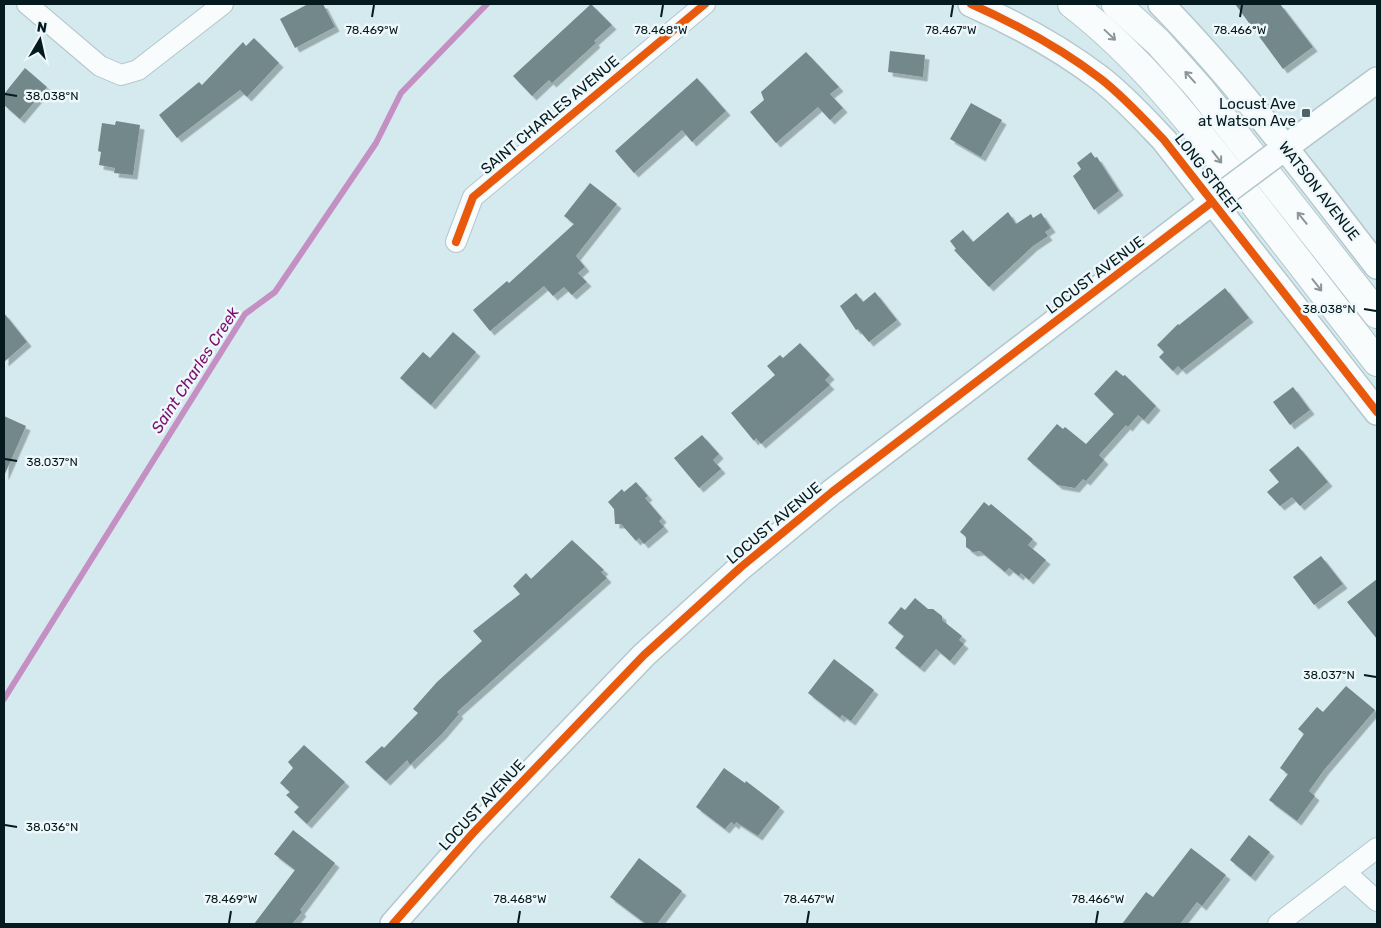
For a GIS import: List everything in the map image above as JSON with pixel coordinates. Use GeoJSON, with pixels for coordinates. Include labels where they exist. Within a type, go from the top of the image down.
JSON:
{"type":"FeatureCollection","features":[{"type":"Feature","properties":{"kind":"highway"},"geometry":{"type":"LineString","coordinates":[[1072,4],[1098,24],[1141,64],[1179,108],[1377,362]]}},
{"type":"Feature","properties":{"kind":"highway"},"geometry":{"type":"LineString","coordinates":[[1116,4],[1158,42],[1200,89],[1377,314]]}},
{"type":"Feature","properties":{"kind":"street"},"geometry":{"type":"LineString","coordinates":[[27,4],[100,66],[121,75],[145,66],[223,4]]}},
{"type":"Feature","properties":{"kind":"street","name":"SAINT CHARLES AVENUE"},"geometry":{"type":"LineString","coordinates":[[456,242],[474,197],[705,4]]}},
{"type":"Feature","properties":{"kind":"street","name":"LONG STREET"},"geometry":{"type":"LineString","coordinates":[[971,4],[1048,44],[1101,79],[1131,105],[1216,199],[1377,412]]}},
{"type":"Feature","properties":{"kind":"street","name":"WATSON AVENUE"},"geometry":{"type":"LineString","coordinates":[[1161,4],[1196,39],[1280,151],[1377,266]]}},
{"type":"Feature","properties":{"kind":"street","name":"LOCUST AVENUE"},"geometry":{"type":"LineString","coordinates":[[393,924],[473,833],[644,655],[741,566],[832,492],[1216,199],[1377,80]]}},
{"type":"Feature","properties":{"kind":"street"},"geometry":{"type":"LineString","coordinates":[[1278,924],[1377,848]]}},
{"type":"Feature","properties":{"kind":"street"},"geometry":{"type":"LineString","coordinates":[[1345,872],[1377,900]]}},
{"type":"Feature","properties":{"kind":"building"},"geometry":{"type":"Polygon","coordinates":[[[308,4],[323,4],[335,27],[295,48],[280,19],[308,4]]]}},
{"type":"Feature","properties":{"kind":"building"},"geometry":{"type":"Polygon","coordinates":[[[591,4],[612,25],[594,41],[596,43],[552,83],[549,80],[532,96],[513,76],[591,4]]]}},
{"type":"Feature","properties":{"kind":"building"},"geometry":{"type":"Polygon","coordinates":[[[1235,4],[1280,4],[1313,47],[1283,69],[1235,4]]]}},
{"type":"Feature","properties":{"kind":"building"},"geometry":{"type":"Polygon","coordinates":[[[254,38],[279,63],[247,97],[240,90],[177,138],[159,115],[199,82],[202,85],[243,42],[246,46],[254,38]]]}},
{"type":"Feature","properties":{"kind":"building"},"geometry":{"type":"Polygon","coordinates":[[[890,51],[925,55],[923,77],[888,72],[890,51]]]}},
{"type":"Feature","properties":{"kind":"building"},"geometry":{"type":"Polygon","coordinates":[[[806,52],[839,87],[830,94],[843,108],[830,120],[818,107],[776,143],[750,112],[764,100],[761,92],[806,52]]]}},
{"type":"Feature","properties":{"kind":"building"},"geometry":{"type":"Polygon","coordinates":[[[25,68],[47,87],[20,119],[4,105],[4,94],[25,68]]]}},
{"type":"Feature","properties":{"kind":"building"},"geometry":{"type":"Polygon","coordinates":[[[697,78],[726,111],[692,142],[682,130],[634,173],[615,151],[697,78]]]}},
{"type":"Feature","properties":{"kind":"building"},"geometry":{"type":"Polygon","coordinates":[[[971,103],[1002,120],[981,157],[950,139],[971,103]]]}},
{"type":"Feature","properties":{"kind":"building"},"geometry":{"type":"Polygon","coordinates":[[[116,121],[140,125],[133,175],[114,173],[115,168],[99,165],[101,152],[98,151],[102,123],[115,125],[116,121]]]}},
{"type":"Feature","properties":{"kind":"building"},"geometry":{"type":"Polygon","coordinates":[[[1091,152],[1095,158],[1097,157],[1119,191],[1094,210],[1073,176],[1081,169],[1077,163],[1091,152]]]}},
{"type":"Feature","properties":{"kind":"building"},"geometry":{"type":"Polygon","coordinates":[[[590,183],[617,204],[576,256],[585,267],[578,273],[587,282],[572,295],[564,287],[553,296],[544,286],[490,331],[473,310],[507,281],[509,283],[574,224],[564,216],[590,183]]]}},
{"type":"Feature","properties":{"kind":"building"},"geometry":{"type":"Polygon","coordinates":[[[1008,212],[1016,224],[1031,214],[1033,218],[1041,213],[1051,228],[1045,232],[1048,236],[1033,246],[989,287],[954,250],[956,249],[950,241],[963,230],[973,242],[1008,212]]]}},
{"type":"Feature","properties":{"kind":"building"},"geometry":{"type":"Polygon","coordinates":[[[1225,288],[1249,318],[1182,370],[1178,366],[1173,371],[1159,357],[1164,352],[1157,345],[1178,324],[1225,288]]]}},
{"type":"Feature","properties":{"kind":"building"},"geometry":{"type":"Polygon","coordinates":[[[875,292],[897,320],[869,342],[858,329],[856,330],[840,306],[856,293],[863,302],[875,292]]]}},
{"type":"Feature","properties":{"kind":"building"},"geometry":{"type":"Polygon","coordinates":[[[4,313],[27,342],[4,362],[4,313]]]}},
{"type":"Feature","properties":{"kind":"building"},"geometry":{"type":"Polygon","coordinates":[[[453,332],[476,352],[431,405],[400,378],[423,352],[430,358],[453,332]]]}},
{"type":"Feature","properties":{"kind":"building"},"geometry":{"type":"Polygon","coordinates":[[[800,343],[830,375],[825,380],[830,385],[761,444],[756,438],[754,441],[731,413],[775,375],[767,366],[780,355],[783,358],[800,343]]]}},
{"type":"Feature","properties":{"kind":"building"},"geometry":{"type":"Polygon","coordinates":[[[1116,370],[1123,376],[1125,375],[1156,406],[1144,420],[1138,415],[1128,427],[1126,425],[1099,455],[1104,460],[1086,481],[1083,479],[1075,488],[1058,485],[1027,459],[1057,424],[1063,429],[1065,427],[1086,444],[1114,414],[1094,394],[1116,370]]]}},
{"type":"Feature","properties":{"kind":"building"},"geometry":{"type":"Polygon","coordinates":[[[1293,387],[1310,410],[1290,425],[1273,402],[1293,387]]]}},
{"type":"Feature","properties":{"kind":"building"},"geometry":{"type":"Polygon","coordinates":[[[4,416],[26,426],[4,476],[4,416]]]}},
{"type":"Feature","properties":{"kind":"building"},"geometry":{"type":"Polygon","coordinates":[[[702,435],[719,454],[713,460],[721,469],[699,488],[674,458],[702,435]]]}},
{"type":"Feature","properties":{"kind":"building"},"geometry":{"type":"Polygon","coordinates":[[[1298,446],[1328,482],[1300,506],[1292,497],[1280,506],[1267,492],[1279,482],[1269,470],[1298,446]]]}},
{"type":"Feature","properties":{"kind":"building"},"geometry":{"type":"Polygon","coordinates":[[[636,482],[648,496],[645,498],[662,518],[659,521],[664,527],[644,544],[639,538],[636,541],[621,524],[615,524],[614,509],[608,502],[622,489],[624,492],[636,482]]]}},
{"type":"Feature","properties":{"kind":"building"},"geometry":{"type":"Polygon","coordinates":[[[984,502],[989,506],[991,504],[1033,539],[1028,545],[1046,560],[1029,580],[1021,573],[1019,576],[1009,568],[1005,572],[980,551],[973,552],[966,547],[966,537],[960,532],[984,502]]]}},
{"type":"Feature","properties":{"kind":"building"},"geometry":{"type":"Polygon","coordinates":[[[572,540],[604,570],[601,572],[607,578],[457,712],[459,714],[442,734],[410,765],[407,760],[386,781],[365,762],[382,746],[384,748],[418,713],[413,709],[437,682],[482,641],[473,631],[520,594],[513,586],[526,573],[531,579],[572,540]]]}},
{"type":"Feature","properties":{"kind":"building"},"geometry":{"type":"Polygon","coordinates":[[[1321,556],[1343,584],[1314,605],[1293,577],[1321,556]]]}},
{"type":"Feature","properties":{"kind":"building"},"geometry":{"type":"Polygon","coordinates":[[[1377,579],[1377,639],[1347,602],[1377,579]]]}},
{"type":"Feature","properties":{"kind":"building"},"geometry":{"type":"Polygon","coordinates":[[[915,598],[928,609],[933,609],[942,616],[942,620],[962,636],[959,640],[964,644],[950,661],[936,649],[920,668],[895,648],[904,636],[888,623],[901,607],[905,610],[915,598]]]}},
{"type":"Feature","properties":{"kind":"building"},"geometry":{"type":"Polygon","coordinates":[[[834,659],[874,690],[851,721],[842,715],[840,718],[808,693],[834,659]]]}},
{"type":"Feature","properties":{"kind":"building"},"geometry":{"type":"Polygon","coordinates":[[[1346,686],[1375,710],[1324,770],[1309,791],[1315,796],[1297,821],[1269,800],[1288,774],[1280,768],[1304,734],[1298,729],[1317,707],[1323,712],[1346,686]]]}},
{"type":"Feature","properties":{"kind":"building"},"geometry":{"type":"Polygon","coordinates":[[[304,745],[345,782],[307,824],[294,812],[299,807],[286,795],[290,792],[280,783],[293,768],[288,762],[304,745]]]}},
{"type":"Feature","properties":{"kind":"building"},"geometry":{"type":"Polygon","coordinates":[[[724,768],[745,783],[746,781],[780,807],[758,836],[736,822],[735,825],[731,822],[725,829],[696,807],[724,768]]]}},
{"type":"Feature","properties":{"kind":"building"},"geometry":{"type":"Polygon","coordinates":[[[293,830],[335,863],[300,910],[302,912],[292,924],[254,924],[295,870],[274,854],[293,830]]]}},
{"type":"Feature","properties":{"kind":"building"},"geometry":{"type":"Polygon","coordinates":[[[1249,835],[1270,852],[1251,877],[1230,860],[1249,835]]]}},
{"type":"Feature","properties":{"kind":"building"},"geometry":{"type":"Polygon","coordinates":[[[1191,848],[1226,875],[1202,906],[1197,902],[1180,924],[1122,924],[1146,892],[1153,897],[1191,848]]]}},
{"type":"Feature","properties":{"kind":"building"},"geometry":{"type":"Polygon","coordinates":[[[639,858],[682,891],[657,924],[646,924],[610,897],[639,858]]]}},
{"type":"Feature","properties":{"kind":"waterway","name":"Saint Charles Creek"},"geometry":{"type":"LineString","coordinates":[[4,699],[245,314],[275,292],[376,143],[401,93],[487,4]]}},
{"type":"Feature","properties":{"kind":"cycle path"},"geometry":{"type":"LineString","coordinates":[[456,242],[473,197],[705,4]]}},
{"type":"Feature","properties":{"kind":"cycle path"},"geometry":{"type":"LineString","coordinates":[[971,4],[1022,29],[1071,57],[1101,79],[1134,108],[1164,140],[1377,412]]}},
{"type":"Feature","properties":{"kind":"cycle path"},"geometry":{"type":"LineString","coordinates":[[393,924],[473,833],[644,655],[741,567],[832,492],[1212,202]]}},
{"type":"Feature","properties":{"kind":"place","name":"Locust Ave at Watson Ave"},"geometry":{"type":"Point","coordinates":[1306,113]}}]}
